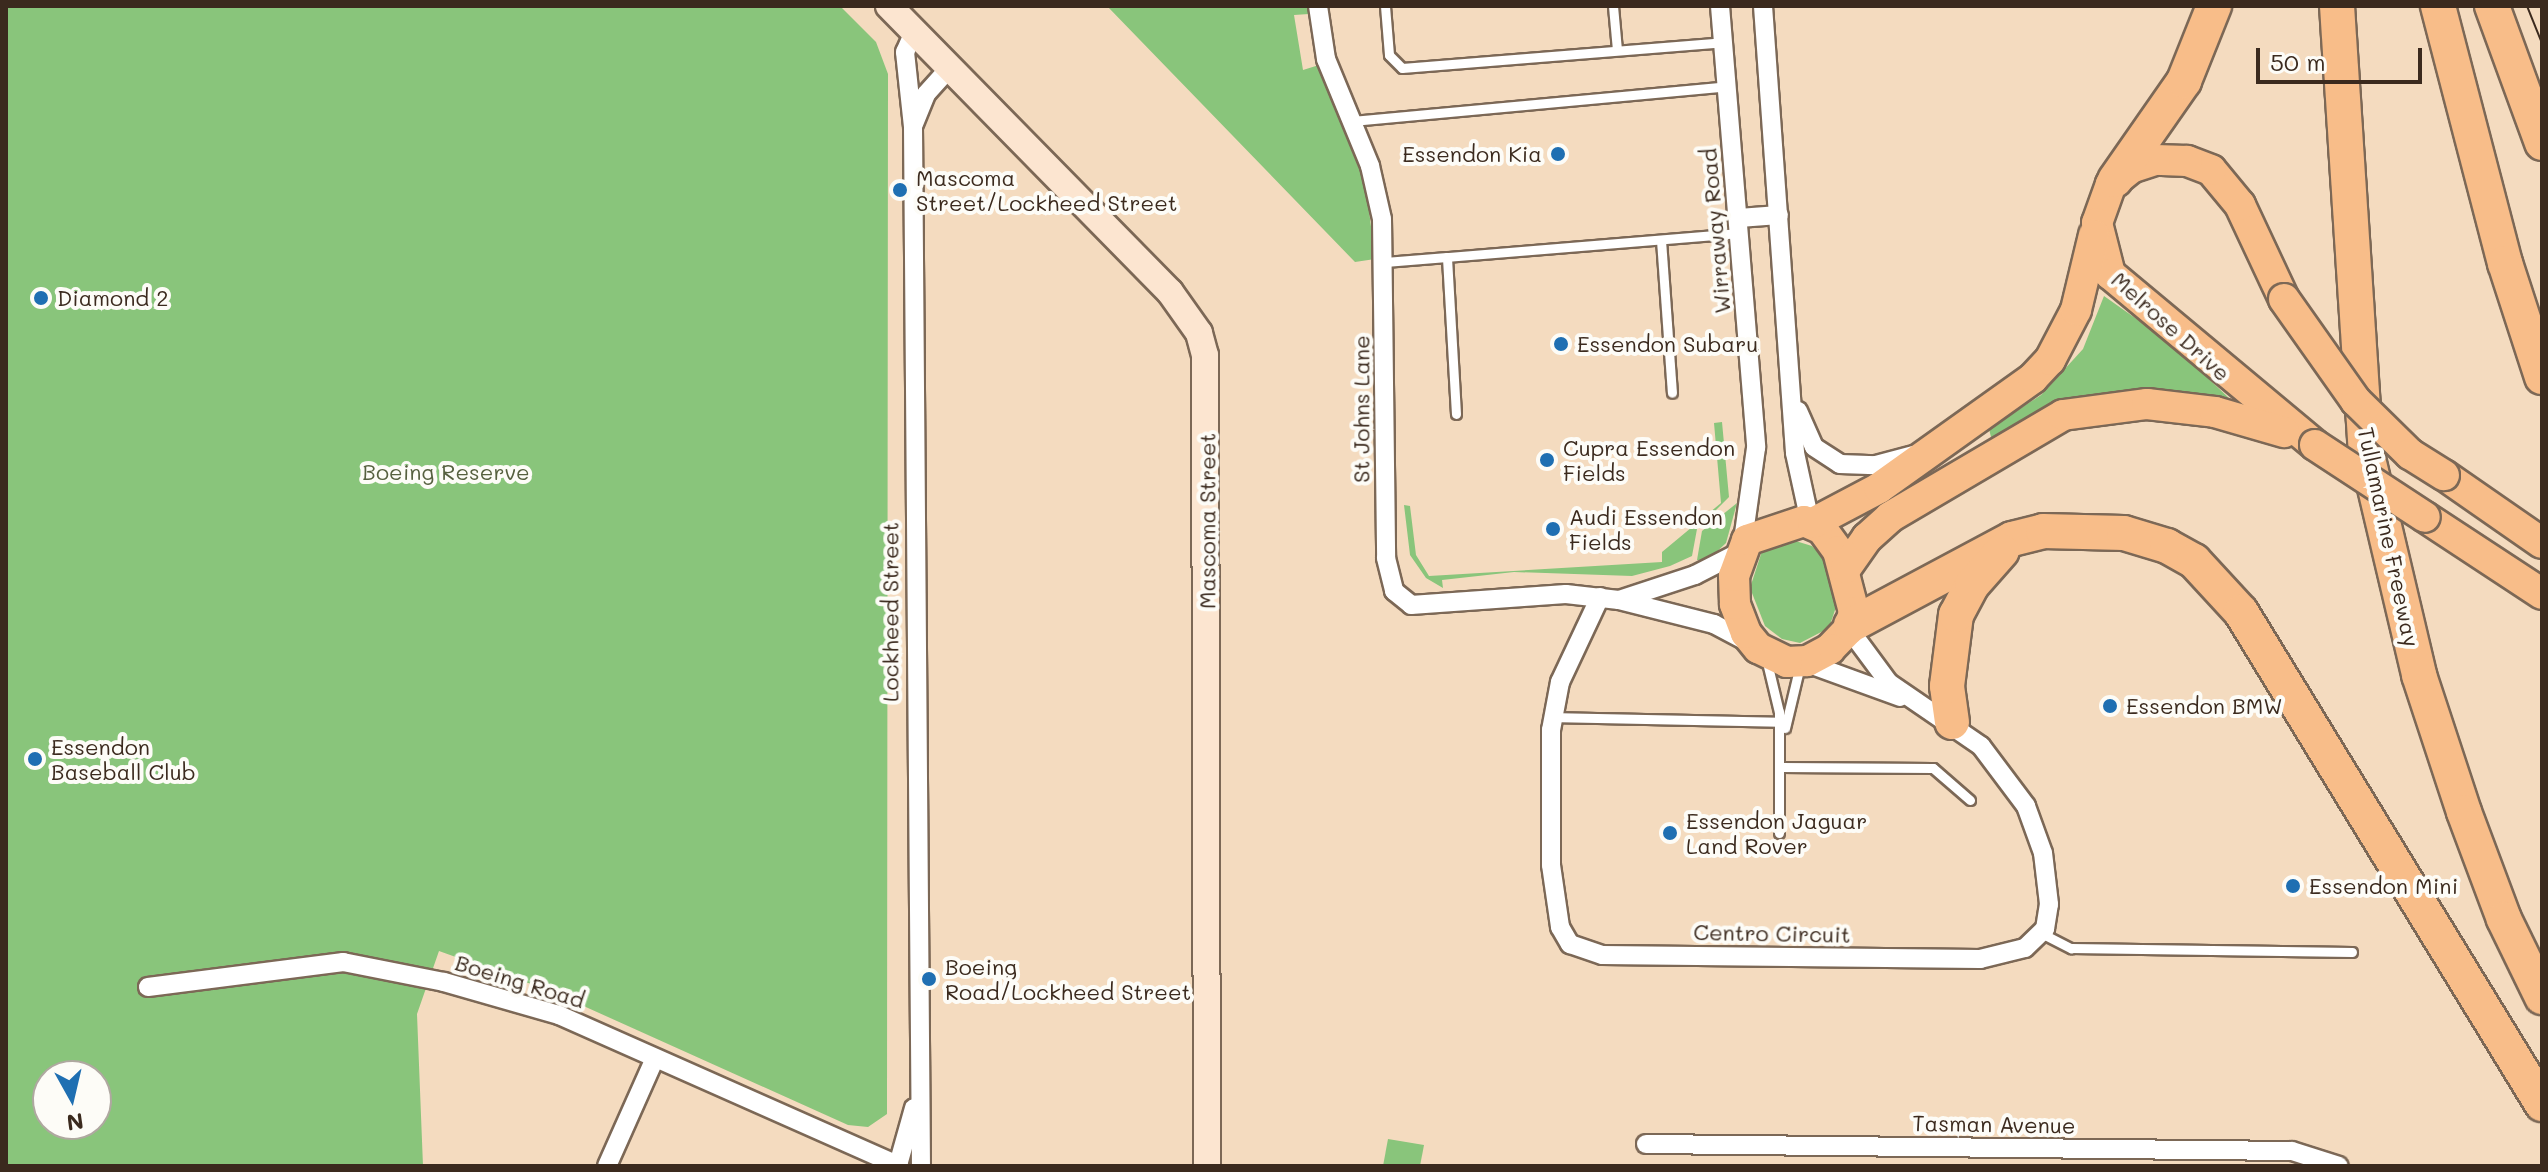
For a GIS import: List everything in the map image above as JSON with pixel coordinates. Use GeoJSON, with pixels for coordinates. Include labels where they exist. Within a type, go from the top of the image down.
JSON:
{"type":"FeatureCollection","features":[{"type":"Feature","properties":{"kind":"highway"},"geometry":{"type":"LineString","coordinates":[[2115,180],[2184,81],[2214,6]]}},
{"type":"Feature","properties":{"kind":"highway","name":"Tullamarine Freeway"},"geometry":{"type":"LineString","coordinates":[[2337,6],[2366,450],[2412,645],[2450,771],[2504,919],[2542,997]]}},
{"type":"Feature","properties":{"kind":"highway"},"geometry":{"type":"LineString","coordinates":[[2438,6],[2505,263],[2542,377]]}},
{"type":"Feature","properties":{"kind":"highway"},"geometry":{"type":"LineString","coordinates":[[2492,6],[2542,143]]}},
{"type":"Feature","properties":{"kind":"highway"},"geometry":{"type":"LineString","coordinates":[[1850,627],[2012,539],[2068,528],[2124,533],[2167,546],[2219,584],[2268,654],[2542,1104]]}},
{"type":"Feature","properties":{"kind":"highway"},"geometry":{"type":"LineString","coordinates":[[1952,722],[1947,686],[1956,615],[1972,585],[2012,539]]}},
{"type":"Feature","properties":{"kind":"main road","name":"Mascoma Street"},"geometry":{"type":"LineString","coordinates":[[889,6],[1170,292],[1199,333],[1205,355],[1206,1164]]}},
{"type":"Feature","properties":{"kind":"main road"},"geometry":{"type":"LineString","coordinates":[[1812,523],[1828,536],[1846,568],[1854,603],[1850,627],[1830,649],[1802,661],[1780,661],[1761,650],[1735,604],[1741,549],[1769,529],[1812,523],[1879,488],[2010,399],[2050,360],[2083,292],[2097,213],[2115,180],[2155,160],[2187,161],[2211,170],[2240,205],[2284,299],[2356,401],[2410,454],[2539,541]]}},
{"type":"Feature","properties":{"kind":"main road","name":"Melrose Drive"},"geometry":{"type":"LineString","coordinates":[[2097,213],[2101,254],[2118,284],[2315,445],[2542,594]]}},
{"type":"Feature","properties":{"kind":"main road"},"geometry":{"type":"LineString","coordinates":[[1846,568],[1867,538],[1890,517],[2063,415],[2112,405],[2180,407],[2275,427],[2315,445]]}},
{"type":"Feature","properties":{"kind":"street","name":"St Johns Lane"},"geometry":{"type":"LineString","coordinates":[[1318,6],[1326,59],[1378,195],[1385,262],[1386,558],[1400,598],[1417,605],[1533,595],[1600,597],[1714,624],[1761,650]]}},
{"type":"Feature","properties":{"kind":"street","name":"Wirraway Road"},"geometry":{"type":"LineString","coordinates":[[1720,6],[1756,448],[1741,549]]}},
{"type":"Feature","properties":{"kind":"street"},"geometry":{"type":"LineString","coordinates":[[1763,6],[1796,467],[1812,523]]}},
{"type":"Feature","properties":{"kind":"street","name":"Lockheed Street"},"geometry":{"type":"LineString","coordinates":[[914,32],[905,52],[913,127],[917,1097],[921,1166]]}},
{"type":"Feature","properties":{"kind":"street","name":"Lockheed Street"},"geometry":{"type":"LineString","coordinates":[[913,127],[926,94],[950,67]]}},
{"type":"Feature","properties":{"kind":"street"},"geometry":{"type":"LineString","coordinates":[[1740,226],[1779,215]]}},
{"type":"Feature","properties":{"kind":"street"},"geometry":{"type":"LineString","coordinates":[[1792,393],[1814,447],[1840,464],[1876,465],[1938,447]]}},
{"type":"Feature","properties":{"kind":"street","name":"St Johns Lane"},"geometry":{"type":"LineString","coordinates":[[1619,600],[1695,575],[1741,549]]}},
{"type":"Feature","properties":{"kind":"street","name":"Centro Circuit"},"geometry":{"type":"LineString","coordinates":[[1600,597],[1565,669],[1553,717],[1553,883],[1562,933],[1584,953],[1980,959],[2012,954],[2041,933]]}},
{"type":"Feature","properties":{"kind":"street"},"geometry":{"type":"LineString","coordinates":[[1850,627],[1873,667],[1914,702]]}},
{"type":"Feature","properties":{"kind":"street"},"geometry":{"type":"LineString","coordinates":[[1802,661],[1914,702],[1952,722],[1981,746],[2034,824],[2048,889],[2048,915],[2041,933]]}},
{"type":"Feature","properties":{"kind":"street","name":"Boeing Road"},"geometry":{"type":"LineString","coordinates":[[148,987],[342,956],[505,997],[559,1015],[898,1166]]}},
{"type":"Feature","properties":{"kind":"street"},"geometry":{"type":"LineString","coordinates":[[607,1166],[655,1058]]}},
{"type":"Feature","properties":{"kind":"street","name":"Lockheed Street"},"geometry":{"type":"LineString","coordinates":[[898,1166],[917,1097]]}},
{"type":"Feature","properties":{"kind":"street","name":"Tasman Avenue"},"geometry":{"type":"LineString","coordinates":[[1646,1144],[2067,1157],[2292,1151],[2339,1166]]}},
{"type":"Feature","properties":{"kind":"lane"},"geometry":{"type":"LineString","coordinates":[[1385,6],[1389,55],[1402,68],[1723,42]]}},
{"type":"Feature","properties":{"kind":"lane"},"geometry":{"type":"LineString","coordinates":[[1613,6],[1617,50]]}},
{"type":"Feature","properties":{"kind":"lane"},"geometry":{"type":"LineString","coordinates":[[1351,121],[1727,86]]}},
{"type":"Feature","properties":{"kind":"lane"},"geometry":{"type":"LineString","coordinates":[[1385,262],[1661,240],[1740,226]]}},
{"type":"Feature","properties":{"kind":"lane"},"geometry":{"type":"LineString","coordinates":[[1661,240],[1672,393]]}},
{"type":"Feature","properties":{"kind":"lane"},"geometry":{"type":"LineString","coordinates":[[1447,257],[1456,414]]}},
{"type":"Feature","properties":{"kind":"lane"},"geometry":{"type":"LineString","coordinates":[[1761,650],[1782,722]]}},
{"type":"Feature","properties":{"kind":"lane"},"geometry":{"type":"LineString","coordinates":[[1779,833],[1782,722],[1802,661]]}},
{"type":"Feature","properties":{"kind":"lane"},"geometry":{"type":"LineString","coordinates":[[1553,717],[1782,722]]}},
{"type":"Feature","properties":{"kind":"lane"},"geometry":{"type":"LineString","coordinates":[[1781,767],[1933,768],[1970,800]]}},
{"type":"Feature","properties":{"kind":"lane"},"geometry":{"type":"LineString","coordinates":[[2041,933],[2071,948],[2352,952]]}},
{"type":"Feature","properties":{"kind":"green space","name":"Boeing Reserve"},"geometry":{"type":"Polygon","coordinates":[[[6,6],[840,6],[876,42],[888,74],[887,1114],[868,1127],[848,1125],[548,990],[439,951],[417,1014],[423,1166],[6,1166],[6,6]]]}},
{"type":"Feature","properties":{"kind":"green space"},"geometry":{"type":"Polygon","coordinates":[[[1107,6],[1308,6],[1309,14],[1294,15],[1303,70],[1319,65],[1366,186],[1375,259],[1355,262],[1107,6]]]}},
{"type":"Feature","properties":{"kind":"green space"},"geometry":{"type":"Polygon","coordinates":[[[2104,296],[2172,344],[2231,400],[2160,392],[1992,441],[1989,429],[2041,395],[2083,349],[2104,296]]]}},
{"type":"Feature","properties":{"kind":"green space"},"geometry":{"type":"Polygon","coordinates":[[[1722,422],[1729,497],[1697,529],[1692,556],[1670,566],[1632,576],[1514,572],[1442,580],[1443,588],[1426,578],[1410,555],[1404,505],[1410,506],[1416,555],[1429,576],[1662,562],[1662,552],[1721,503],[1714,423],[1722,422]]]}},
{"type":"Feature","properties":{"kind":"green space"},"geometry":{"type":"Polygon","coordinates":[[[1737,503],[1726,543],[1708,560],[1697,560],[1702,531],[1737,503]]]}},
{"type":"Feature","properties":{"kind":"green space"},"geometry":{"type":"Polygon","coordinates":[[[1789,539],[1812,546],[1824,557],[1838,601],[1829,628],[1800,643],[1782,639],[1765,626],[1750,588],[1762,551],[1789,539]]]}},
{"type":"Feature","properties":{"kind":"green space"},"geometry":{"type":"Polygon","coordinates":[[[1388,1139],[1424,1145],[1420,1166],[1383,1166],[1388,1139]]]}},
{"type":"Feature","properties":{"kind":"tram line"},"geometry":{"type":"LineString","coordinates":[[2527,6],[2542,43]]}},
{"type":"Feature","properties":{"kind":"place","name":"Essendon Kia"},"geometry":{"type":"Point","coordinates":[1558,154]}},
{"type":"Feature","properties":{"kind":"place","name":"Mascoma Street/Lockheed Street"},"geometry":{"type":"Point","coordinates":[900,190]}},
{"type":"Feature","properties":{"kind":"place","name":"Diamond 2"},"geometry":{"type":"Point","coordinates":[41,298]}},
{"type":"Feature","properties":{"kind":"place","name":"Essendon Subaru"},"geometry":{"type":"Point","coordinates":[1561,344]}},
{"type":"Feature","properties":{"kind":"place","name":"Cupra Essendon Fields"},"geometry":{"type":"Point","coordinates":[1547,460]}},
{"type":"Feature","properties":{"kind":"place","name":"Audi Essendon Fields"},"geometry":{"type":"Point","coordinates":[1553,529]}},
{"type":"Feature","properties":{"kind":"place","name":"Essendon BMW"},"geometry":{"type":"Point","coordinates":[2110,706]}},
{"type":"Feature","properties":{"kind":"place","name":"Essendon Baseball Club"},"geometry":{"type":"Point","coordinates":[35,759]}},
{"type":"Feature","properties":{"kind":"place","name":"Essendon Jaguar Land Rover"},"geometry":{"type":"Point","coordinates":[1670,833]}},
{"type":"Feature","properties":{"kind":"place","name":"Essendon Mini"},"geometry":{"type":"Point","coordinates":[2293,886]}},
{"type":"Feature","properties":{"kind":"place","name":"Boeing Road/Lockheed Street"},"geometry":{"type":"Point","coordinates":[929,979]}}]}
